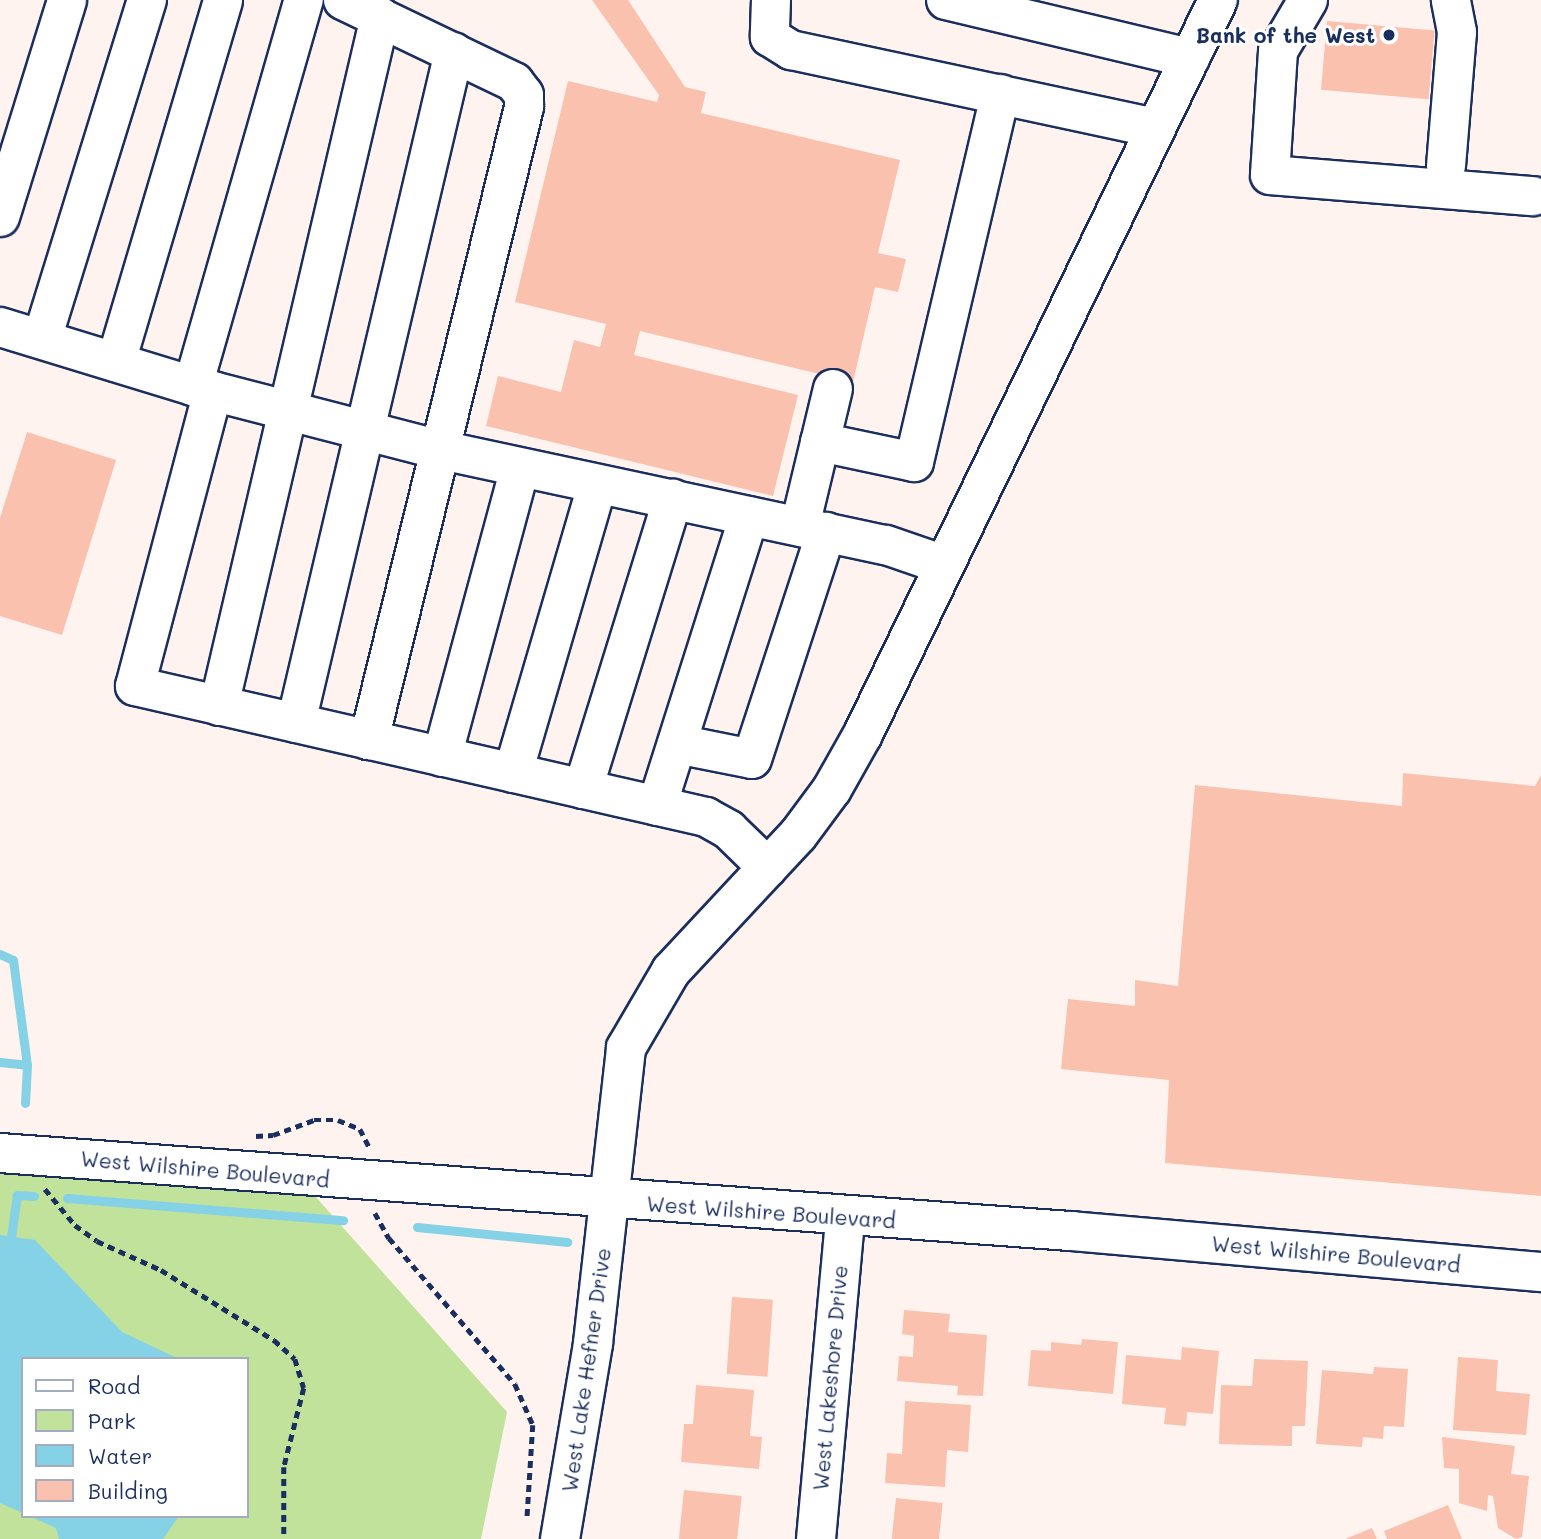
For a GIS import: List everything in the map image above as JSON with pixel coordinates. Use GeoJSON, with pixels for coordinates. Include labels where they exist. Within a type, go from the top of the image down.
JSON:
{"type":"FeatureCollection","features":[{"type":"Feature","properties":{"kind":"street"},"geometry":{"type":"LineString","coordinates":[[0,217],[67,0]]}},
{"type":"Feature","properties":{"kind":"street"},"geometry":{"type":"LineString","coordinates":[[42,339],[147,0]]}},
{"type":"Feature","properties":{"kind":"street"},"geometry":{"type":"LineString","coordinates":[[116,362],[223,0]]}},
{"type":"Feature","properties":{"kind":"street"},"geometry":{"type":"LineString","coordinates":[[304,0],[203,389],[135,687],[706,817],[729,830],[768,868]]}},
{"type":"Feature","properties":{"kind":"street"},"geometry":{"type":"LineString","coordinates":[[343,0],[514,82],[524,95],[524,107],[369,740]]}},
{"type":"Feature","properties":{"kind":"street"},"geometry":{"type":"LineString","coordinates":[[771,0],[770,37],[791,51],[1156,128]]}},
{"type":"Feature","properties":{"kind":"street"},"geometry":{"type":"LineString","coordinates":[[946,0],[1190,58]]}},
{"type":"Feature","properties":{"kind":"street","name":"West Lake Hefner Drive"},"geometry":{"type":"LineString","coordinates":[[543,1533],[593,1343],[626,1048],[636,1026],[671,971],[768,868],[832,789],[944,565],[1218,0]]}},
{"type":"Feature","properties":{"kind":"street"},"geometry":{"type":"LineString","coordinates":[[1308,0],[1279,51],[1269,175],[1408,187],[1534,184],[1446,166],[1411,163],[1408,187]]}},
{"type":"Feature","properties":{"kind":"street"},"geometry":{"type":"LineString","coordinates":[[1446,166],[1457,32],[1451,0]]}},
{"type":"Feature","properties":{"kind":"street"},"geometry":{"type":"LineString","coordinates":[[219,706],[380,17]]}},
{"type":"Feature","properties":{"kind":"street"},"geometry":{"type":"LineString","coordinates":[[296,723],[454,52]]}},
{"type":"Feature","properties":{"kind":"street"},"geometry":{"type":"LineString","coordinates":[[820,442],[914,462],[1000,94]]}},
{"type":"Feature","properties":{"kind":"street"},"geometry":{"type":"LineString","coordinates":[[0,327],[203,389],[441,450],[597,486],[813,529],[944,565]]}},
{"type":"Feature","properties":{"kind":"street"},"geometry":{"type":"LineString","coordinates":[[677,744],[752,759],[813,529],[820,442],[833,389]]}},
{"type":"Feature","properties":{"kind":"street"},"geometry":{"type":"LineString","coordinates":[[442,757],[520,468]]}},
{"type":"Feature","properties":{"kind":"street"},"geometry":{"type":"LineString","coordinates":[[513,773],[597,486]]}},
{"type":"Feature","properties":{"kind":"street"},"geometry":{"type":"LineString","coordinates":[[583,789],[673,499]]}},
{"type":"Feature","properties":{"kind":"street"},"geometry":{"type":"LineString","coordinates":[[657,806],[749,516]]}},
{"type":"Feature","properties":{"kind":"street","name":"West Wilshire Boulevard"},"geometry":{"type":"LineString","coordinates":[[0,1153],[845,1218],[1071,1231],[1541,1272]]}},
{"type":"Feature","properties":{"kind":"street","name":"West Lakeshore Drive"},"geometry":{"type":"LineString","coordinates":[[816,1539],[845,1218]]}},
{"type":"Feature","properties":{"kind":"path"},"geometry":{"type":"LineString","coordinates":[[249,1136],[273,1135],[314,1120],[338,1120],[360,1129],[371,1155]]}},
{"type":"Feature","properties":{"kind":"path"},"geometry":{"type":"LineString","coordinates":[[32,1185],[42,1186],[75,1225],[97,1241],[161,1270],[274,1340],[295,1359],[304,1388],[284,1467],[284,1539]]}},
{"type":"Feature","properties":{"kind":"path"},"geometry":{"type":"LineString","coordinates":[[374,1215],[515,1384],[533,1425],[543,1533]]}},
{"type":"Feature","properties":{"kind":"green space"},"geometry":{"type":"Polygon","coordinates":[[[0,1172],[315,1196],[507,1412],[481,1539],[0,1539],[0,1172]]]}},
{"type":"Feature","properties":{"kind":"water"},"geometry":{"type":"Polygon","coordinates":[[[0,1235],[35,1240],[122,1332],[175,1357],[21,1357],[21,1512],[0,1503],[0,1235]]]}},
{"type":"Feature","properties":{"kind":"water"},"geometry":{"type":"Polygon","coordinates":[[[34,1518],[178,1518],[163,1539],[59,1539],[56,1528],[34,1518]]]}},
{"type":"Feature","properties":{"kind":"building"},"geometry":{"type":"Polygon","coordinates":[[[592,0],[628,0],[685,87],[706,92],[701,113],[900,160],[878,253],[906,259],[898,292],[875,287],[853,382],[640,331],[634,355],[798,395],[773,496],[486,426],[498,376],[561,392],[574,340],[600,347],[606,324],[515,302],[568,81],[657,102],[659,95],[592,0]]]}},
{"type":"Feature","properties":{"kind":"building"},"geometry":{"type":"Polygon","coordinates":[[[1327,21],[1435,30],[1429,99],[1321,90],[1327,21]]]}},
{"type":"Feature","properties":{"kind":"building"},"geometry":{"type":"Polygon","coordinates":[[[27,432],[116,460],[62,635],[0,616],[0,518],[27,432]]]}},
{"type":"Feature","properties":{"kind":"building"},"geometry":{"type":"Polygon","coordinates":[[[1403,773],[1535,786],[1541,775],[1541,1196],[1165,1163],[1169,1080],[1061,1069],[1068,999],[1135,1006],[1135,980],[1178,986],[1195,785],[1402,806],[1403,773]]]}},
{"type":"Feature","properties":{"kind":"building"},"geometry":{"type":"Polygon","coordinates":[[[732,1297],[773,1300],[768,1377],[727,1374],[732,1297]]]}},
{"type":"Feature","properties":{"kind":"building"},"geometry":{"type":"Polygon","coordinates":[[[904,1310],[950,1314],[948,1332],[987,1335],[983,1396],[957,1395],[958,1386],[897,1381],[899,1356],[913,1357],[914,1336],[902,1334],[904,1310]]]}},
{"type":"Feature","properties":{"kind":"building"},"geometry":{"type":"Polygon","coordinates":[[[1082,1339],[1118,1342],[1113,1394],[1028,1386],[1031,1350],[1051,1351],[1051,1342],[1081,1345],[1082,1339]]]}},
{"type":"Feature","properties":{"kind":"building"},"geometry":{"type":"Polygon","coordinates":[[[1182,1347],[1219,1351],[1213,1414],[1187,1412],[1186,1426],[1164,1424],[1166,1408],[1122,1404],[1126,1355],[1181,1360],[1182,1347]]]}},
{"type":"Feature","properties":{"kind":"building"},"geometry":{"type":"Polygon","coordinates":[[[1458,1357],[1498,1360],[1496,1391],[1530,1394],[1526,1435],[1453,1430],[1458,1357]]]}},
{"type":"Feature","properties":{"kind":"building"},"geometry":{"type":"Polygon","coordinates":[[[1254,1359],[1308,1361],[1305,1426],[1292,1426],[1292,1446],[1219,1444],[1221,1385],[1252,1386],[1254,1359]]]}},
{"type":"Feature","properties":{"kind":"building"},"geometry":{"type":"Polygon","coordinates":[[[1374,1367],[1408,1369],[1404,1427],[1384,1426],[1383,1439],[1363,1437],[1362,1447],[1316,1444],[1322,1370],[1373,1374],[1374,1367]]]}},
{"type":"Feature","properties":{"kind":"building"},"geometry":{"type":"Polygon","coordinates":[[[696,1385],[754,1390],[750,1436],[762,1437],[759,1469],[681,1462],[684,1424],[693,1424],[696,1385]]]}},
{"type":"Feature","properties":{"kind":"building"},"geometry":{"type":"Polygon","coordinates":[[[905,1401],[971,1405],[968,1452],[947,1450],[945,1487],[885,1483],[887,1453],[902,1454],[905,1401]]]}},
{"type":"Feature","properties":{"kind":"building"},"geometry":{"type":"Polygon","coordinates":[[[1442,1437],[1515,1446],[1511,1474],[1529,1476],[1522,1537],[1516,1539],[1498,1528],[1493,1496],[1488,1495],[1487,1511],[1459,1503],[1459,1469],[1444,1468],[1442,1437]]]}},
{"type":"Feature","properties":{"kind":"building"},"geometry":{"type":"Polygon","coordinates":[[[684,1490],[742,1496],[737,1539],[679,1539],[684,1490]]]}},
{"type":"Feature","properties":{"kind":"building"},"geometry":{"type":"Polygon","coordinates":[[[896,1498],[943,1503],[939,1539],[892,1539],[896,1498]]]}},
{"type":"Feature","properties":{"kind":"building"},"geometry":{"type":"Polygon","coordinates":[[[1448,1505],[1462,1539],[1387,1539],[1384,1531],[1448,1505]]]}},
{"type":"Feature","properties":{"kind":"building"},"geometry":{"type":"Polygon","coordinates":[[[1372,1528],[1377,1539],[1345,1539],[1372,1528]]]}},
{"type":"Feature","properties":{"kind":"waterway"},"geometry":{"type":"LineString","coordinates":[[0,954],[13,960],[27,1065]]}},
{"type":"Feature","properties":{"kind":"waterway"},"geometry":{"type":"LineString","coordinates":[[0,1062],[27,1065],[25,1103]]}},
{"type":"Feature","properties":{"kind":"waterway"},"geometry":{"type":"LineString","coordinates":[[11,1237],[17,1195],[34,1196]]}},
{"type":"Feature","properties":{"kind":"waterway"},"geometry":{"type":"LineString","coordinates":[[67,1198],[343,1220]]}},
{"type":"Feature","properties":{"kind":"waterway"},"geometry":{"type":"LineString","coordinates":[[417,1227],[567,1242]]}},
{"type":"Feature","properties":{"kind":"place","name":"Bank of the West"},"geometry":{"type":"Point","coordinates":[1389,35]}}]}
